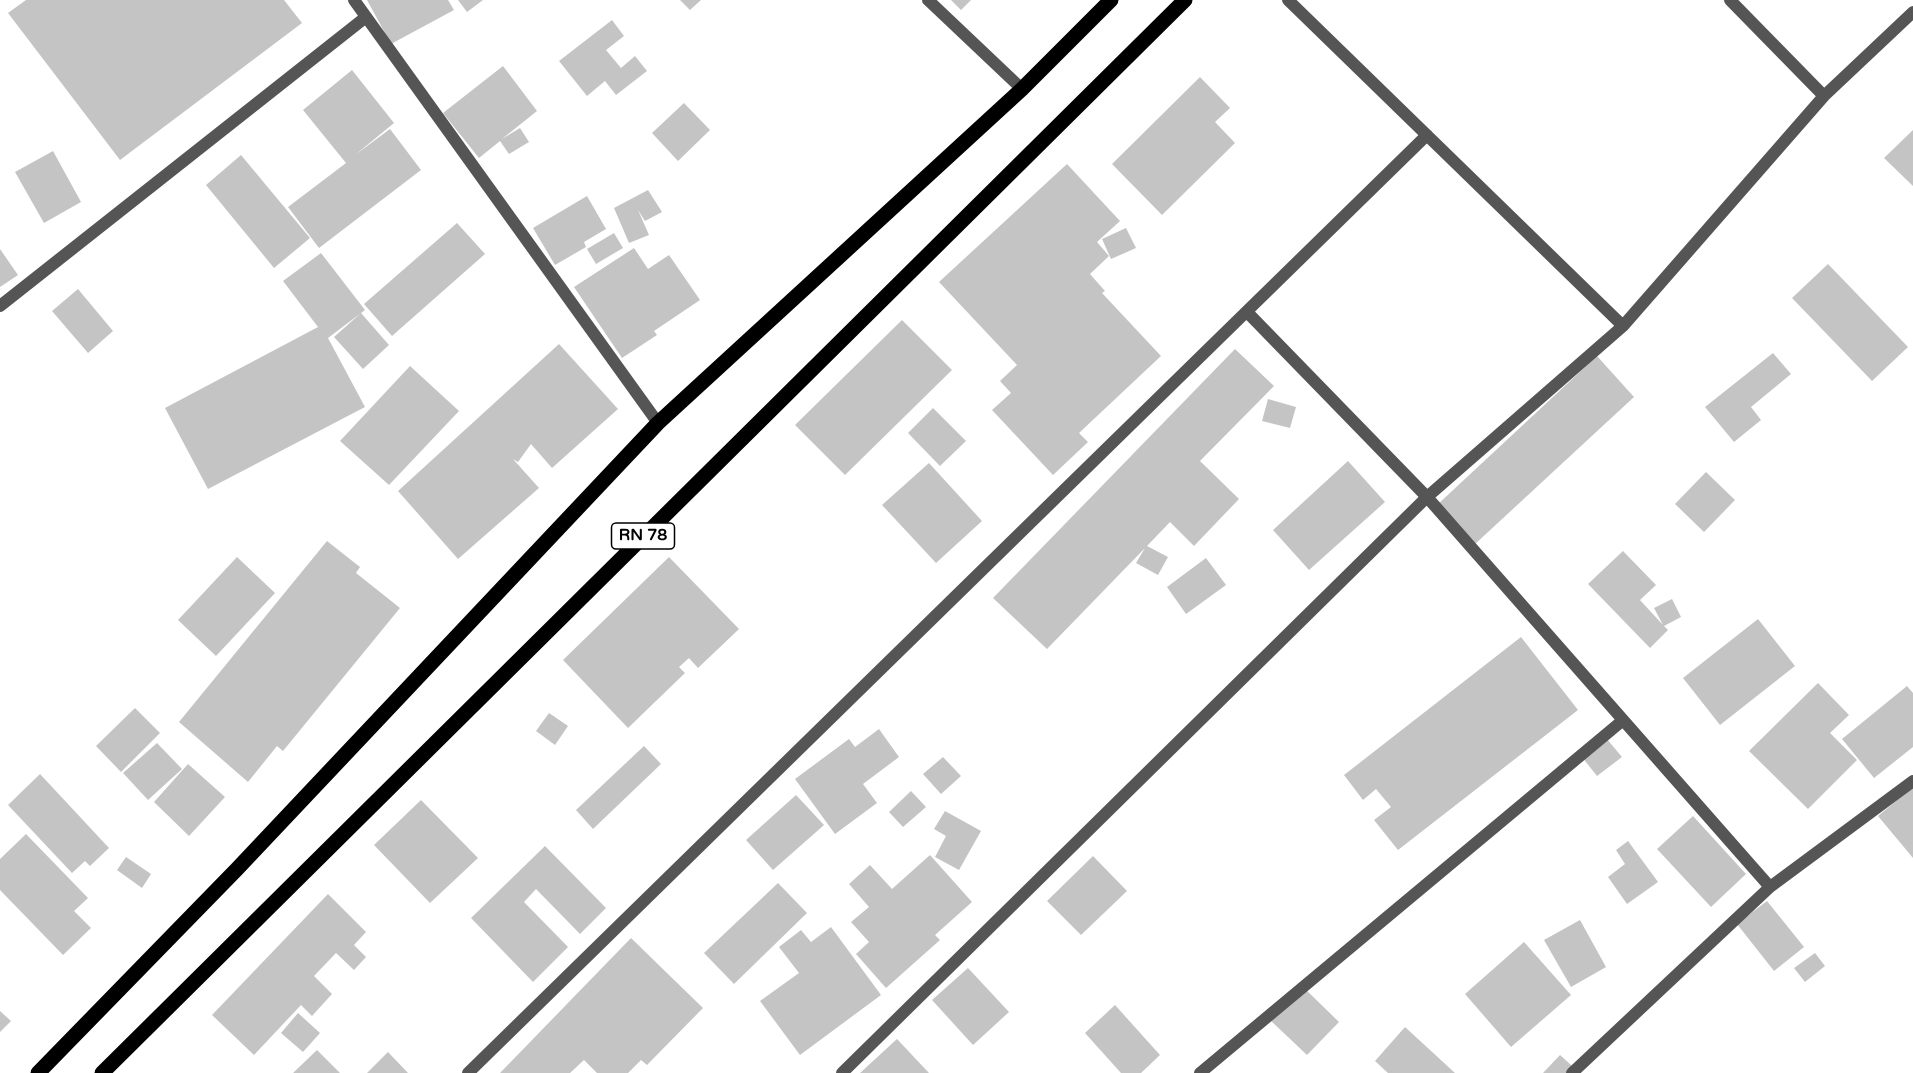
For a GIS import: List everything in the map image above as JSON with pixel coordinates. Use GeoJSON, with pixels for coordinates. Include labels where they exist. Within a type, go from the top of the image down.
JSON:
{"type":"FeatureCollection","features":[{"type":"Feature","properties":{"kind":"main road"},"geometry":{"type":"LineString","coordinates":[[38,1073],[237,869],[658,423],[1022,88],[1111,0]]}},
{"type":"Feature","properties":{"kind":"main road","name":"RN 78"},"geometry":{"type":"LineString","coordinates":[[102,1073],[1185,0]]}},
{"type":"Feature","properties":{"kind":"street"},"geometry":{"type":"LineString","coordinates":[[354,0],[658,423]]}},
{"type":"Feature","properties":{"kind":"street"},"geometry":{"type":"LineString","coordinates":[[928,0],[1022,88]]}},
{"type":"Feature","properties":{"kind":"street"},"geometry":{"type":"LineString","coordinates":[[1287,0],[1623,326]]}},
{"type":"Feature","properties":{"kind":"street"},"geometry":{"type":"LineString","coordinates":[[1730,0],[1824,96]]}},
{"type":"Feature","properties":{"kind":"street"},"geometry":{"type":"LineString","coordinates":[[842,1073],[1427,496],[1623,326],[1824,96],[1913,12]]}},
{"type":"Feature","properties":{"kind":"street"},"geometry":{"type":"LineString","coordinates":[[0,306],[366,16]]}},
{"type":"Feature","properties":{"kind":"street"},"geometry":{"type":"LineString","coordinates":[[468,1073],[1427,135]]}},
{"type":"Feature","properties":{"kind":"street"},"geometry":{"type":"LineString","coordinates":[[1246,312],[1427,496],[1770,887]]}},
{"type":"Feature","properties":{"kind":"street"},"geometry":{"type":"LineString","coordinates":[[1200,1073],[1622,721]]}},
{"type":"Feature","properties":{"kind":"street"},"geometry":{"type":"LineString","coordinates":[[1572,1073],[1770,887],[1913,781]]}},
{"type":"Feature","properties":{"kind":"building"},"geometry":{"type":"Polygon","coordinates":[[[26,0],[284,0],[302,23],[120,160],[8,13],[26,0]]]}},
{"type":"Feature","properties":{"kind":"building"},"geometry":{"type":"Polygon","coordinates":[[[367,0],[448,0],[454,10],[391,44],[367,0]]]}},
{"type":"Feature","properties":{"kind":"building"},"geometry":{"type":"Polygon","coordinates":[[[458,0],[483,0],[467,12],[458,0]]]}},
{"type":"Feature","properties":{"kind":"building"},"geometry":{"type":"Polygon","coordinates":[[[680,0],[701,0],[690,10],[680,0]]]}},
{"type":"Feature","properties":{"kind":"building"},"geometry":{"type":"Polygon","coordinates":[[[951,0],[971,0],[961,10],[951,0]]]}},
{"type":"Feature","properties":{"kind":"building"},"geometry":{"type":"Polygon","coordinates":[[[612,20],[624,36],[606,50],[621,68],[635,56],[647,71],[616,95],[605,81],[587,96],[559,61],[612,20]]]}},
{"type":"Feature","properties":{"kind":"building"},"geometry":{"type":"Polygon","coordinates":[[[503,66],[537,111],[502,139],[520,128],[529,142],[509,154],[500,141],[479,158],[443,113],[503,66]]]}},
{"type":"Feature","properties":{"kind":"building"},"geometry":{"type":"Polygon","coordinates":[[[352,70],[394,123],[355,155],[390,129],[421,170],[319,248],[288,207],[346,163],[303,110],[352,70]]]}},
{"type":"Feature","properties":{"kind":"building"},"geometry":{"type":"Polygon","coordinates":[[[1200,77],[1230,108],[1215,122],[1235,143],[1162,215],[1112,164],[1200,77]]]}},
{"type":"Feature","properties":{"kind":"building"},"geometry":{"type":"Polygon","coordinates":[[[684,103],[710,130],[678,161],[652,133],[684,103]]]}},
{"type":"Feature","properties":{"kind":"building"},"geometry":{"type":"Polygon","coordinates":[[[1913,130],[1913,186],[1884,158],[1913,130]]]}},
{"type":"Feature","properties":{"kind":"building"},"geometry":{"type":"Polygon","coordinates":[[[53,151],[81,202],[44,223],[15,172],[53,151]]]}},
{"type":"Feature","properties":{"kind":"building"},"geometry":{"type":"Polygon","coordinates":[[[241,155],[310,238],[274,268],[206,185],[241,155]]]}},
{"type":"Feature","properties":{"kind":"building"},"geometry":{"type":"Polygon","coordinates":[[[1067,164],[1120,221],[1097,242],[1109,256],[1090,274],[1105,291],[1102,293],[1161,356],[1079,433],[1088,442],[1053,475],[992,410],[1011,393],[1000,381],[1017,365],[939,282],[1067,164]]]}},
{"type":"Feature","properties":{"kind":"building"},"geometry":{"type":"Polygon","coordinates":[[[648,190],[662,212],[645,221],[638,210],[649,235],[629,243],[614,208],[648,190]]]}},
{"type":"Feature","properties":{"kind":"building"},"geometry":{"type":"Polygon","coordinates":[[[587,196],[606,229],[584,242],[586,247],[555,265],[533,228],[587,196]]]}},
{"type":"Feature","properties":{"kind":"building"},"geometry":{"type":"Polygon","coordinates":[[[457,223],[485,254],[392,336],[364,304],[457,223]]]}},
{"type":"Feature","properties":{"kind":"building"},"geometry":{"type":"Polygon","coordinates":[[[1126,228],[1136,248],[1111,259],[1102,239],[1126,228]]]}},
{"type":"Feature","properties":{"kind":"building"},"geometry":{"type":"Polygon","coordinates":[[[614,233],[623,248],[596,264],[587,249],[614,233]]]}},
{"type":"Feature","properties":{"kind":"building"},"geometry":{"type":"Polygon","coordinates":[[[634,248],[648,269],[669,255],[700,300],[654,331],[657,335],[622,358],[574,287],[634,248]]]}},
{"type":"Feature","properties":{"kind":"building"},"geometry":{"type":"Polygon","coordinates":[[[0,249],[18,275],[0,287],[0,249]]]}},
{"type":"Feature","properties":{"kind":"building"},"geometry":{"type":"Polygon","coordinates":[[[321,253],[365,310],[328,338],[365,407],[208,489],[165,408],[318,327],[283,281],[321,253]]]}},
{"type":"Feature","properties":{"kind":"building"},"geometry":{"type":"Polygon","coordinates":[[[1828,264],[1908,347],[1872,381],[1792,298],[1828,264]]]}},
{"type":"Feature","properties":{"kind":"building"},"geometry":{"type":"Polygon","coordinates":[[[78,289],[113,331],[88,353],[52,311],[78,289]]]}},
{"type":"Feature","properties":{"kind":"building"},"geometry":{"type":"Polygon","coordinates":[[[361,313],[389,345],[363,369],[334,337],[361,313]]]}},
{"type":"Feature","properties":{"kind":"building"},"geometry":{"type":"Polygon","coordinates":[[[902,320],[952,370],[845,475],[795,425],[902,320]]]}},
{"type":"Feature","properties":{"kind":"building"},"geometry":{"type":"Polygon","coordinates":[[[559,344],[618,409],[552,468],[531,444],[518,462],[513,459],[539,488],[458,559],[398,491],[559,344]]]}},
{"type":"Feature","properties":{"kind":"building"},"geometry":{"type":"Polygon","coordinates":[[[1235,349],[1274,386],[1200,461],[1239,499],[1194,546],[1170,522],[1147,546],[1168,557],[1158,575],[1136,563],[1145,548],[1047,649],[993,598],[1235,349]]]}},
{"type":"Feature","properties":{"kind":"building"},"geometry":{"type":"Polygon","coordinates":[[[1773,353],[1791,374],[1751,407],[1761,420],[1734,442],[1705,407],[1773,353]]]}},
{"type":"Feature","properties":{"kind":"building"},"geometry":{"type":"Polygon","coordinates":[[[1597,356],[1634,397],[1474,545],[1437,505],[1597,356]]]}},
{"type":"Feature","properties":{"kind":"building"},"geometry":{"type":"Polygon","coordinates":[[[410,366],[459,411],[389,485],[340,441],[410,366]]]}},
{"type":"Feature","properties":{"kind":"building"},"geometry":{"type":"Polygon","coordinates":[[[1268,399],[1296,407],[1290,428],[1262,421],[1268,399]]]}},
{"type":"Feature","properties":{"kind":"building"},"geometry":{"type":"Polygon","coordinates":[[[933,408],[966,441],[940,466],[908,433],[933,408]]]}},
{"type":"Feature","properties":{"kind":"building"},"geometry":{"type":"Polygon","coordinates":[[[1348,461],[1385,502],[1309,570],[1273,530],[1348,461]]]}},
{"type":"Feature","properties":{"kind":"building"},"geometry":{"type":"Polygon","coordinates":[[[929,463],[982,521],[936,563],[882,505],[929,463]]]}},
{"type":"Feature","properties":{"kind":"building"},"geometry":{"type":"Polygon","coordinates":[[[1706,472],[1735,500],[1704,532],[1675,504],[1706,472]]]}},
{"type":"Feature","properties":{"kind":"building"},"geometry":{"type":"Polygon","coordinates":[[[327,541],[360,567],[356,573],[400,608],[283,751],[277,746],[248,782],[179,722],[327,541]]]}},
{"type":"Feature","properties":{"kind":"building"},"geometry":{"type":"Polygon","coordinates":[[[1623,551],[1656,585],[1640,600],[1663,625],[1654,608],[1672,599],[1681,617],[1664,626],[1668,630],[1650,648],[1588,584],[1623,551]]]}},
{"type":"Feature","properties":{"kind":"building"},"geometry":{"type":"Polygon","coordinates":[[[237,557],[275,593],[216,656],[178,620],[237,557]]]}},
{"type":"Feature","properties":{"kind":"building"},"geometry":{"type":"Polygon","coordinates":[[[669,557],[739,629],[698,668],[689,658],[679,667],[685,673],[628,728],[563,660],[669,557]]]}},
{"type":"Feature","properties":{"kind":"building"},"geometry":{"type":"Polygon","coordinates":[[[1206,558],[1226,585],[1186,614],[1167,587],[1206,558]]]}},
{"type":"Feature","properties":{"kind":"building"},"geometry":{"type":"Polygon","coordinates":[[[1758,619],[1795,666],[1720,725],[1683,678],[1758,619]]]}},
{"type":"Feature","properties":{"kind":"building"},"geometry":{"type":"Polygon","coordinates":[[[1521,637],[1578,710],[1398,850],[1374,820],[1391,807],[1376,789],[1363,800],[1344,775],[1521,637]]]}},
{"type":"Feature","properties":{"kind":"building"},"geometry":{"type":"Polygon","coordinates":[[[1818,683],[1849,715],[1830,733],[1857,760],[1808,809],[1749,751],[1818,683]]]}},
{"type":"Feature","properties":{"kind":"building"},"geometry":{"type":"Polygon","coordinates":[[[1907,686],[1913,693],[1913,747],[1874,778],[1842,739],[1907,686]]]}},
{"type":"Feature","properties":{"kind":"building"},"geometry":{"type":"Polygon","coordinates":[[[135,708],[160,733],[121,772],[96,746],[135,708]]]}},
{"type":"Feature","properties":{"kind":"building"},"geometry":{"type":"Polygon","coordinates":[[[549,713],[568,726],[555,745],[536,731],[549,713]]]}},
{"type":"Feature","properties":{"kind":"building"},"geometry":{"type":"Polygon","coordinates":[[[879,729],[899,757],[863,784],[877,803],[835,834],[795,779],[849,739],[855,747],[879,729]]]}},
{"type":"Feature","properties":{"kind":"building"},"geometry":{"type":"Polygon","coordinates":[[[1606,738],[1622,757],[1597,776],[1582,757],[1606,738]]]}},
{"type":"Feature","properties":{"kind":"building"},"geometry":{"type":"Polygon","coordinates":[[[157,743],[182,769],[148,800],[123,773],[157,743]]]}},
{"type":"Feature","properties":{"kind":"building"},"geometry":{"type":"Polygon","coordinates":[[[644,746],[661,764],[593,829],[576,810],[644,746]]]}},
{"type":"Feature","properties":{"kind":"building"},"geometry":{"type":"Polygon","coordinates":[[[943,757],[961,776],[941,794],[923,774],[943,757]]]}},
{"type":"Feature","properties":{"kind":"building"},"geometry":{"type":"Polygon","coordinates":[[[188,764],[225,797],[189,836],[154,802],[188,764]]]}},
{"type":"Feature","properties":{"kind":"building"},"geometry":{"type":"Polygon","coordinates":[[[40,774],[109,848],[90,866],[85,861],[72,873],[8,805],[40,774]]]}},
{"type":"Feature","properties":{"kind":"building"},"geometry":{"type":"Polygon","coordinates":[[[1913,787],[1913,858],[1878,816],[1913,787]]]}},
{"type":"Feature","properties":{"kind":"building"},"geometry":{"type":"Polygon","coordinates":[[[911,791],[926,807],[903,827],[889,812],[911,791]]]}},
{"type":"Feature","properties":{"kind":"building"},"geometry":{"type":"Polygon","coordinates":[[[796,795],[824,825],[773,870],[746,840],[796,795]]]}},
{"type":"Feature","properties":{"kind":"building"},"geometry":{"type":"Polygon","coordinates":[[[421,800],[478,858],[430,903],[374,845],[421,800]]]}},
{"type":"Feature","properties":{"kind":"building"},"geometry":{"type":"Polygon","coordinates":[[[945,811],[981,831],[959,870],[935,857],[946,836],[934,829],[945,811]]]}},
{"type":"Feature","properties":{"kind":"building"},"geometry":{"type":"Polygon","coordinates":[[[1693,816],[1746,874],[1711,907],[1657,849],[1693,816]]]}},
{"type":"Feature","properties":{"kind":"building"},"geometry":{"type":"Polygon","coordinates":[[[26,834],[88,898],[74,911],[91,928],[63,955],[0,890],[0,859],[26,834]]]}},
{"type":"Feature","properties":{"kind":"building"},"geometry":{"type":"Polygon","coordinates":[[[1628,841],[1658,882],[1627,904],[1608,877],[1625,864],[1616,850],[1628,841]]]}},
{"type":"Feature","properties":{"kind":"building"},"geometry":{"type":"Polygon","coordinates":[[[545,846],[606,908],[580,934],[536,889],[524,902],[568,947],[533,982],[471,918],[545,846]]]}},
{"type":"Feature","properties":{"kind":"building"},"geometry":{"type":"Polygon","coordinates":[[[930,855],[972,902],[935,935],[940,940],[886,988],[856,954],[869,942],[851,922],[869,907],[849,884],[870,865],[892,889],[930,855]]]}},
{"type":"Feature","properties":{"kind":"building"},"geometry":{"type":"Polygon","coordinates":[[[1093,856],[1127,891],[1081,935],[1047,901],[1093,856]]]}},
{"type":"Feature","properties":{"kind":"building"},"geometry":{"type":"Polygon","coordinates":[[[126,857],[151,874],[142,888],[117,870],[126,857]]]}},
{"type":"Feature","properties":{"kind":"building"},"geometry":{"type":"Polygon","coordinates":[[[778,883],[807,913],[734,984],[704,953],[778,883]]]}},
{"type":"Feature","properties":{"kind":"building"},"geometry":{"type":"Polygon","coordinates":[[[328,894],[366,932],[354,945],[366,957],[354,970],[336,953],[314,976],[332,994],[312,1016],[301,1005],[254,1055],[212,1015],[328,894]]]}},
{"type":"Feature","properties":{"kind":"building"},"geometry":{"type":"Polygon","coordinates":[[[1767,901],[1804,947],[1774,971],[1737,924],[1767,901]]]}},
{"type":"Feature","properties":{"kind":"building"},"geometry":{"type":"Polygon","coordinates":[[[1580,920],[1606,967],[1571,987],[1544,940],[1580,920]]]}},
{"type":"Feature","properties":{"kind":"building"},"geometry":{"type":"Polygon","coordinates":[[[831,927],[881,995],[800,1055],[760,1001],[799,973],[779,947],[801,930],[811,942],[831,927]]]}},
{"type":"Feature","properties":{"kind":"building"},"geometry":{"type":"Polygon","coordinates":[[[631,938],[703,1008],[647,1065],[641,1060],[628,1073],[597,1073],[584,1060],[570,1073],[500,1073],[631,938]]]}},
{"type":"Feature","properties":{"kind":"building"},"geometry":{"type":"Polygon","coordinates":[[[1524,942],[1571,995],[1511,1047],[1465,994],[1524,942]]]}},
{"type":"Feature","properties":{"kind":"building"},"geometry":{"type":"Polygon","coordinates":[[[1815,953],[1825,966],[1805,982],[1794,968],[1815,953]]]}},
{"type":"Feature","properties":{"kind":"building"},"geometry":{"type":"Polygon","coordinates":[[[968,968],[1009,1012],[973,1045],[932,1000],[968,968]]]}},
{"type":"Feature","properties":{"kind":"building"},"geometry":{"type":"Polygon","coordinates":[[[1301,985],[1339,1022],[1307,1055],[1269,1019],[1301,985]]]}},
{"type":"Feature","properties":{"kind":"building"},"geometry":{"type":"Polygon","coordinates":[[[1115,1005],[1160,1055],[1141,1073],[1121,1073],[1085,1033],[1115,1005]]]}},
{"type":"Feature","properties":{"kind":"building"},"geometry":{"type":"Polygon","coordinates":[[[0,1011],[11,1021],[0,1032],[0,1011]]]}},
{"type":"Feature","properties":{"kind":"building"},"geometry":{"type":"Polygon","coordinates":[[[298,1013],[320,1033],[303,1052],[281,1033],[298,1013]]]}},
{"type":"Feature","properties":{"kind":"building"},"geometry":{"type":"Polygon","coordinates":[[[1405,1027],[1455,1073],[1388,1073],[1375,1061],[1405,1027]]]}},
{"type":"Feature","properties":{"kind":"building"},"geometry":{"type":"Polygon","coordinates":[[[897,1039],[929,1073],[860,1073],[897,1039]]]}},
{"type":"Feature","properties":{"kind":"building"},"geometry":{"type":"Polygon","coordinates":[[[317,1050],[340,1073],[293,1073],[317,1050]]]}},
{"type":"Feature","properties":{"kind":"building"},"geometry":{"type":"Polygon","coordinates":[[[388,1052],[408,1073],[367,1073],[388,1052]]]}},
{"type":"Feature","properties":{"kind":"building"},"geometry":{"type":"Polygon","coordinates":[[[1560,1055],[1580,1073],[1543,1073],[1560,1055]]]}}]}
